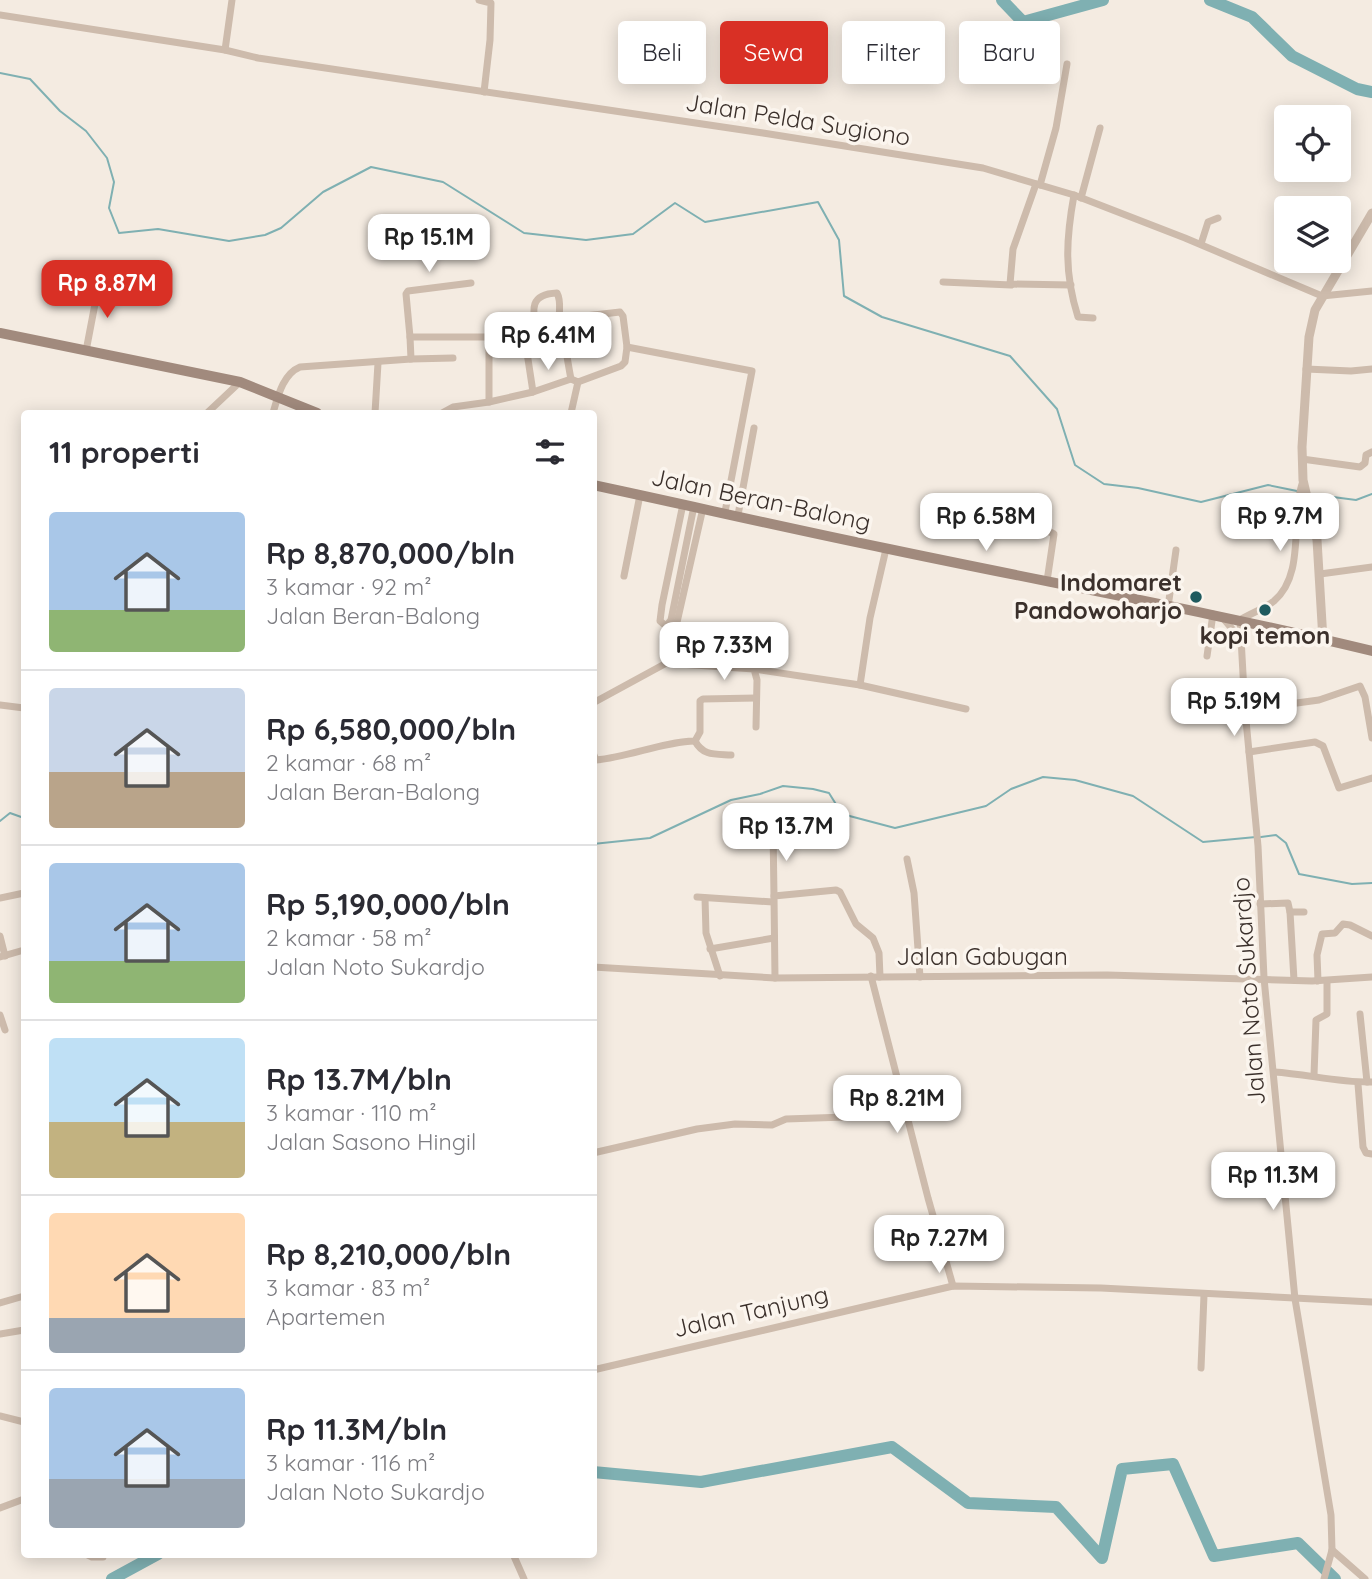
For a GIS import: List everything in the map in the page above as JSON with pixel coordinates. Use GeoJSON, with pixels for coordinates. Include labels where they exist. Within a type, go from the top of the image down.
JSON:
{"type":"FeatureCollection","features":[{"type":"Feature","properties":{"kind":"main road"},"geometry":{"type":"LineString","coordinates":[[0,333],[240,382],[310,410]]}},
{"type":"Feature","properties":{"kind":"main road","name":"Jalan Beran-Balong"},"geometry":{"type":"LineString","coordinates":[[597,486],[886,549],[1217,615],[1372,650]]}},
{"type":"Feature","properties":{"kind":"street"},"geometry":{"type":"LineString","coordinates":[[225,50],[232,0]]}},
{"type":"Feature","properties":{"kind":"street"},"geometry":{"type":"LineString","coordinates":[[479,0],[491,1],[484,92]]}},
{"type":"Feature","properties":{"kind":"street","name":"Jalan Pelda Sugiono"},"geometry":{"type":"LineString","coordinates":[[0,15],[225,50],[258,58],[983,168],[1078,196],[1201,244],[1322,296]]}},
{"type":"Feature","properties":{"kind":"street"},"geometry":{"type":"LineString","coordinates":[[1011,285],[1009,280],[1013,249],[1038,185],[1056,128],[1067,64]]}},
{"type":"Feature","properties":{"kind":"street"},"geometry":{"type":"LineString","coordinates":[[1093,318],[1078,317],[1067,261],[1067,234],[1100,128]]}},
{"type":"Feature","properties":{"kind":"street"},"geometry":{"type":"LineString","coordinates":[[1240,620],[1271,603],[1287,585],[1292,572],[1298,504],[1303,480],[1306,369],[1311,322],[1322,296],[1372,213]]}},
{"type":"Feature","properties":{"kind":"street"},"geometry":{"type":"LineString","coordinates":[[1201,244],[1208,222],[1218,218]]}},
{"type":"Feature","properties":{"kind":"street"},"geometry":{"type":"LineString","coordinates":[[943,282],[1071,285]]}},
{"type":"Feature","properties":{"kind":"street"},"geometry":{"type":"LineString","coordinates":[[86,351],[99,283]]}},
{"type":"Feature","properties":{"kind":"street"},"geometry":{"type":"LineString","coordinates":[[411,359],[406,294],[408,290],[471,283]]}},
{"type":"Feature","properties":{"kind":"street"},"geometry":{"type":"LineString","coordinates":[[1322,296],[1372,291]]}},
{"type":"Feature","properties":{"kind":"street"},"geometry":{"type":"LineString","coordinates":[[536,330],[532,311],[534,304],[541,296],[554,292],[559,295],[559,319],[565,333],[575,380],[571,410]]}},
{"type":"Feature","properties":{"kind":"street"},"geometry":{"type":"LineString","coordinates":[[410,337],[489,337],[536,330],[559,319],[620,312],[623,316],[626,346],[625,362],[621,366],[533,391],[448,410]]}},
{"type":"Feature","properties":{"kind":"street"},"geometry":{"type":"LineString","coordinates":[[524,333],[533,391]]}},
{"type":"Feature","properties":{"kind":"street"},"geometry":{"type":"LineString","coordinates":[[489,337],[489,402]]}},
{"type":"Feature","properties":{"kind":"street"},"geometry":{"type":"LineString","coordinates":[[626,346],[753,372],[725,512]]}},
{"type":"Feature","properties":{"kind":"street"},"geometry":{"type":"LineString","coordinates":[[274,410],[287,377],[292,370],[300,367],[453,358]]}},
{"type":"Feature","properties":{"kind":"street"},"geometry":{"type":"LineString","coordinates":[[375,410],[378,363]]}},
{"type":"Feature","properties":{"kind":"street"},"geometry":{"type":"LineString","coordinates":[[1306,369],[1372,369]]}},
{"type":"Feature","properties":{"kind":"street"},"geometry":{"type":"LineString","coordinates":[[210,410],[240,382]]}},
{"type":"Feature","properties":{"kind":"street"},"geometry":{"type":"LineString","coordinates":[[738,515],[754,428]]}},
{"type":"Feature","properties":{"kind":"street"},"geometry":{"type":"LineString","coordinates":[[1303,459],[1360,467],[1366,455],[1372,452]]}},
{"type":"Feature","properties":{"kind":"street"},"geometry":{"type":"LineString","coordinates":[[1303,480],[1314,517],[1324,640]]}},
{"type":"Feature","properties":{"kind":"street"},"geometry":{"type":"LineString","coordinates":[[624,576],[640,495]]}},
{"type":"Feature","properties":{"kind":"street"},"geometry":{"type":"LineString","coordinates":[[683,504],[662,605],[660,621],[666,626],[671,620],[699,507]]}},
{"type":"Feature","properties":{"kind":"street"},"geometry":{"type":"LineString","coordinates":[[699,507],[670,653],[672,660],[679,664],[754,669],[860,685],[966,709]]}},
{"type":"Feature","properties":{"kind":"street"},"geometry":{"type":"LineString","coordinates":[[1044,529],[1055,534],[1046,581]]}},
{"type":"Feature","properties":{"kind":"street"},"geometry":{"type":"LineString","coordinates":[[860,685],[870,618],[886,549]]}},
{"type":"Feature","properties":{"kind":"street"},"geometry":{"type":"LineString","coordinates":[[1168,607],[1177,550]]}},
{"type":"Feature","properties":{"kind":"street"},"geometry":{"type":"LineString","coordinates":[[1320,574],[1372,567]]}},
{"type":"Feature","properties":{"kind":"street"},"geometry":{"type":"LineString","coordinates":[[1207,656],[1217,615]]}},
{"type":"Feature","properties":{"kind":"street","name":"Jalan Noto Sukardjo"},"geometry":{"type":"LineString","coordinates":[[1217,615],[1233,630],[1242,649]]}},
{"type":"Feature","properties":{"kind":"street","name":"Jalan Noto Sukardjo"},"geometry":{"type":"LineString","coordinates":[[1240,620],[1245,710],[1258,846],[1264,978],[1295,1299],[1331,1515],[1332,1550],[1324,1579]]}},
{"type":"Feature","properties":{"kind":"street"},"geometry":{"type":"LineString","coordinates":[[597,701],[672,660]]}},
{"type":"Feature","properties":{"kind":"street"},"geometry":{"type":"LineString","coordinates":[[754,669],[757,680],[756,727]]}},
{"type":"Feature","properties":{"kind":"street"},"geometry":{"type":"LineString","coordinates":[[1245,710],[1319,700],[1360,686],[1365,697],[1372,738]]}},
{"type":"Feature","properties":{"kind":"street"},"geometry":{"type":"LineString","coordinates":[[695,741],[700,732],[699,704],[704,699],[756,698]]}},
{"type":"Feature","properties":{"kind":"street"},"geometry":{"type":"LineString","coordinates":[[0,705],[21,708]]}},
{"type":"Feature","properties":{"kind":"street"},"geometry":{"type":"LineString","coordinates":[[695,741],[699,750],[706,754],[731,755]]}},
{"type":"Feature","properties":{"kind":"street"},"geometry":{"type":"LineString","coordinates":[[597,758],[631,754],[670,742],[695,741]]}},
{"type":"Feature","properties":{"kind":"street"},"geometry":{"type":"LineString","coordinates":[[1249,752],[1315,742],[1323,746],[1339,788],[1372,778]]}},
{"type":"Feature","properties":{"kind":"street"},"geometry":{"type":"LineString","coordinates":[[773,829],[775,978]]}},
{"type":"Feature","properties":{"kind":"street"},"geometry":{"type":"LineString","coordinates":[[907,859],[915,892],[920,977]]}},
{"type":"Feature","properties":{"kind":"street"},"geometry":{"type":"LineString","coordinates":[[696,897],[773,899],[839,891],[856,924],[873,938],[880,958],[876,976],[906,1115],[939,1243],[953,1286]]}},
{"type":"Feature","properties":{"kind":"street"},"geometry":{"type":"LineString","coordinates":[[0,898],[21,894]]}},
{"type":"Feature","properties":{"kind":"street"},"geometry":{"type":"LineString","coordinates":[[705,898],[706,933],[720,976]]}},
{"type":"Feature","properties":{"kind":"street"},"geometry":{"type":"LineString","coordinates":[[1260,904],[1288,903],[1294,980]]}},
{"type":"Feature","properties":{"kind":"street"},"geometry":{"type":"LineString","coordinates":[[1290,912],[1304,912]]}},
{"type":"Feature","properties":{"kind":"street"},"geometry":{"type":"LineString","coordinates":[[1318,981],[1320,936],[1335,933],[1343,925],[1350,925],[1372,936]]}},
{"type":"Feature","properties":{"kind":"street"},"geometry":{"type":"LineString","coordinates":[[0,936],[2,956],[21,951]]}},
{"type":"Feature","properties":{"kind":"street"},"geometry":{"type":"LineString","coordinates":[[710,949],[774,938]]}},
{"type":"Feature","properties":{"kind":"street","name":"Jalan Gabugan"},"geometry":{"type":"LineString","coordinates":[[597,967],[775,978],[1107,975],[1327,981],[1372,977]]}},
{"type":"Feature","properties":{"kind":"street"},"geometry":{"type":"LineString","coordinates":[[1314,1076],[1316,1020],[1327,1014],[1327,981]]}},
{"type":"Feature","properties":{"kind":"street"},"geometry":{"type":"LineString","coordinates":[[1274,1072],[1358,1084],[1370,1082],[1360,1014]]}},
{"type":"Feature","properties":{"kind":"street"},"geometry":{"type":"LineString","coordinates":[[0,1016],[5,1030]]}},
{"type":"Feature","properties":{"kind":"street"},"geometry":{"type":"LineString","coordinates":[[1358,1084],[1363,1147],[1366,1153],[1372,1154]]}},
{"type":"Feature","properties":{"kind":"street"},"geometry":{"type":"LineString","coordinates":[[597,1152],[710,1127],[735,1124],[772,1125],[786,1119],[906,1115]]}},
{"type":"Feature","properties":{"kind":"street","name":"Jalan Tanjung"},"geometry":{"type":"LineString","coordinates":[[597,1369],[953,1286],[1101,1288],[1372,1302]]}},
{"type":"Feature","properties":{"kind":"street"},"geometry":{"type":"LineString","coordinates":[[1201,1368],[1203,1295]]}},
{"type":"Feature","properties":{"kind":"street"},"geometry":{"type":"LineString","coordinates":[[0,1303],[21,1297]]}},
{"type":"Feature","properties":{"kind":"street"},"geometry":{"type":"LineString","coordinates":[[0,1334],[21,1330]]}},
{"type":"Feature","properties":{"kind":"street"},"geometry":{"type":"LineString","coordinates":[[0,1416],[21,1421]]}},
{"type":"Feature","properties":{"kind":"street"},"geometry":{"type":"LineString","coordinates":[[0,1507],[21,1500]]}},
{"type":"Feature","properties":{"kind":"street"},"geometry":{"type":"LineString","coordinates":[[1332,1550],[1365,1579]]}},
{"type":"Feature","properties":{"kind":"street"},"geometry":{"type":"LineString","coordinates":[[515,1558],[524,1579]]}},
{"type":"Feature","properties":{"kind":"waterway"},"geometry":{"type":"LineString","coordinates":[[1002,0],[1023,22],[1103,0]]}},
{"type":"Feature","properties":{"kind":"waterway"},"geometry":{"type":"LineString","coordinates":[[1210,0],[1252,17],[1292,56],[1357,89],[1372,92]]}},
{"type":"Feature","properties":{"kind":"waterway"},"geometry":{"type":"LineString","coordinates":[[0,73],[30,79],[60,111],[86,131],[107,158],[114,182],[109,208],[119,233],[158,229],[229,241],[265,235],[281,228],[323,192],[371,167],[443,182],[524,233],[586,240],[633,234],[675,203],[705,222],[818,202],[839,240],[844,296],[882,317],[1010,356],[1057,409],[1075,465],[1104,484],[1138,488],[1201,502],[1268,485],[1297,491]]}},
{"type":"Feature","properties":{"kind":"waterway"},"geometry":{"type":"LineString","coordinates":[[1310,494],[1356,500],[1372,494]]}},
{"type":"Feature","properties":{"kind":"waterway"},"geometry":{"type":"LineString","coordinates":[[597,844],[650,838],[731,800],[783,786],[829,793],[842,814],[895,828],[986,806],[1011,789],[1043,777],[1075,780],[1133,796],[1203,842],[1256,837]]}},
{"type":"Feature","properties":{"kind":"waterway"},"geometry":{"type":"LineString","coordinates":[[0,821],[10,813],[21,817]]}},
{"type":"Feature","properties":{"kind":"waterway"},"geometry":{"type":"LineString","coordinates":[[1261,837],[1276,835],[1286,843],[1299,874],[1352,884],[1372,883]]}},
{"type":"Feature","properties":{"kind":"waterway"},"geometry":{"type":"LineString","coordinates":[[597,1472],[701,1482],[892,1447],[968,1503],[1056,1507],[1102,1558],[1122,1469],[1173,1464],[1214,1556],[1298,1543],[1335,1579]]}},
{"type":"Feature","properties":{"kind":"waterway"},"geometry":{"type":"LineString","coordinates":[[112,1579],[151,1558]]}},
{"type":"Feature","properties":{"kind":"place","name":"Indomaret Pandowoharjo"},"geometry":{"type":"Point","coordinates":[1196,597]}},
{"type":"Feature","properties":{"kind":"place","name":"kopi temon"},"geometry":{"type":"Point","coordinates":[1265,610]}}]}
